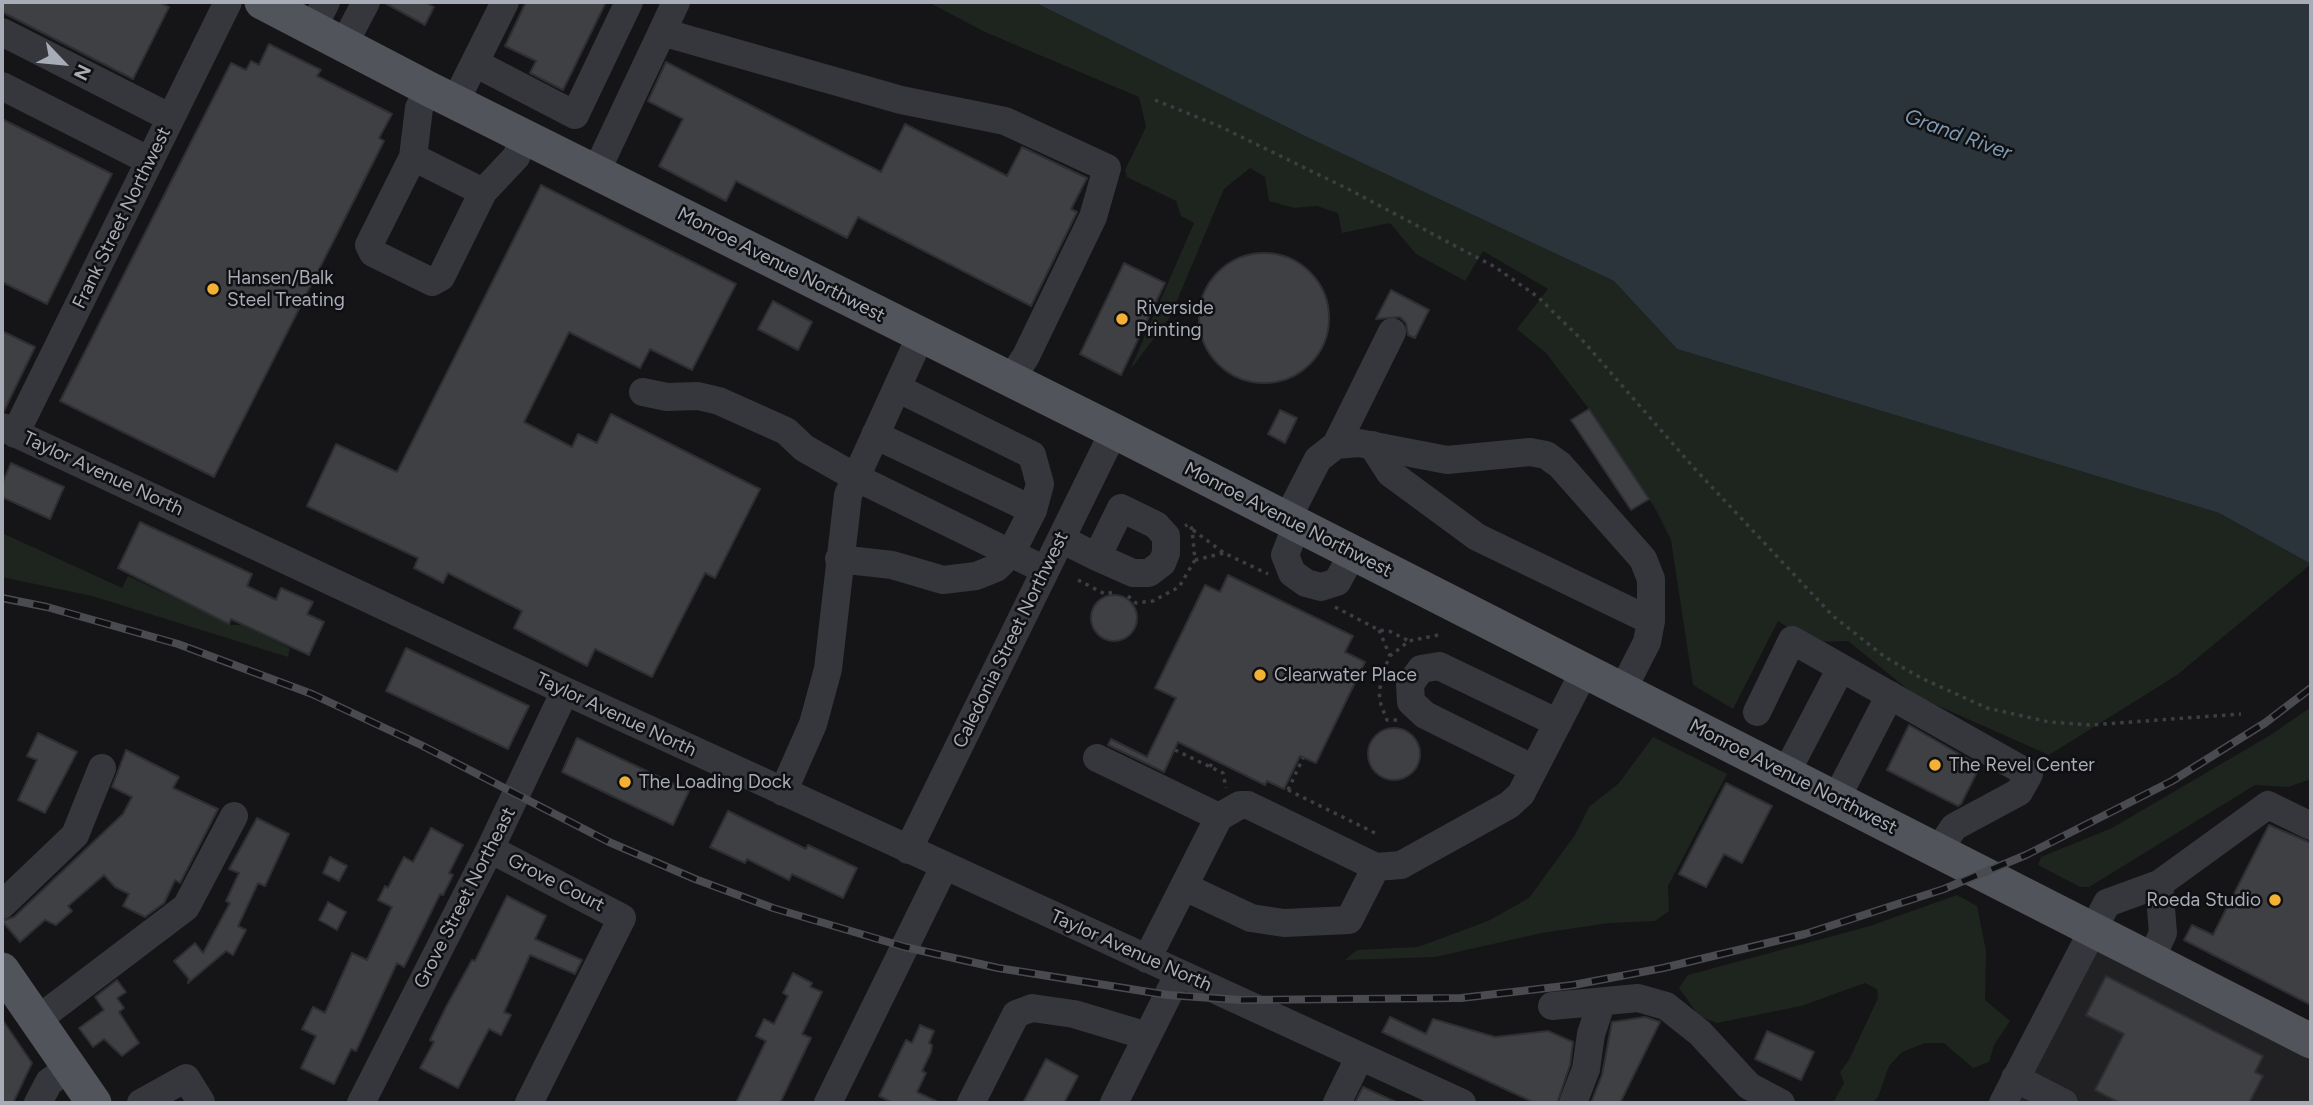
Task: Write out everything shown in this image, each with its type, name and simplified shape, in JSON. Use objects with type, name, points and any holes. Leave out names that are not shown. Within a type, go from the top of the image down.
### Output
[{"type":"main road","name":"Monroe Avenue Northwest","points":[[262,2],[319,15],[344,44],[442,95],[1114,431],[2310,1039]]},
{"type":"main road","points":[[2,970],[94,1103]]},
{"type":"street","name":"Frank Street Northwest","points":[[8,430],[150,161],[228,2]]},
{"type":"street","points":[[344,44],[366,2]]},
{"type":"street","points":[[505,2],[475,63],[442,95],[419,108],[413,157],[369,245],[373,253],[432,282],[441,277],[483,191],[516,157],[526,137]]},
{"type":"street","points":[[475,63],[575,115],[629,2]]},
{"type":"street","points":[[596,172],[676,2]]},
{"type":"street","points":[[2,32],[171,118]]},
{"type":"street","points":[[662,32],[901,100],[1005,121],[1107,168],[1093,217],[1026,356],[1011,379]]},
{"type":"street","points":[[2,86],[150,161]]},
{"type":"street","points":[[413,157],[483,191]]},
{"type":"street","points":[[1353,553],[1337,582],[1321,587],[1306,583],[1292,573],[1287,564],[1292,521],[1318,459],[1336,444],[1392,332]]},
{"type":"street","points":[[783,792],[821,698],[828,669],[845,504],[921,335]]},
{"type":"street","points":[[839,559],[892,565],[943,580],[962,580],[996,568],[1011,553],[1033,510],[1040,484],[1032,455],[897,388]]},
{"type":"street","points":[[643,392],[667,397],[698,396],[719,401],[786,431],[804,448],[855,477],[1045,570]]},
{"type":"street","name":"Taylor Avenue North","points":[[8,430],[944,867],[1462,1103]]},
{"type":"street","name":"Caledonia Street Northwest","points":[[908,850],[1114,431]]},
{"type":"street","points":[[875,435],[1033,510]]},
{"type":"street","points":[[1336,444],[1372,445],[1447,460],[1530,452],[1546,455],[1560,464],[1643,559],[1651,579],[1651,621],[1647,642],[1623,690]]},
{"type":"street","points":[[1372,445],[1390,473],[1477,537],[1651,621]]},
{"type":"street","points":[[1061,539],[1097,557]]},
{"type":"street","points":[[1757,712],[1792,640],[2029,774],[2019,792],[1954,827],[1938,851]]},
{"type":"street","points":[[1534,769],[1425,715],[1412,702],[1410,684],[1421,669],[1438,666],[1558,723]]},
{"type":"street","points":[[1786,773],[1841,668]]},
{"type":"street","points":[[1097,758],[1223,806],[1248,805],[1376,867],[1401,865],[1462,828],[1509,805],[1521,794],[1585,670]]},
{"type":"street","name":"Grove Street Northeast","points":[[361,1103],[565,691]]},
{"type":"street","points":[[1836,799],[1890,695]]},
{"type":"street","points":[[2,905],[75,835],[102,768]]},
{"type":"street","points":[[2003,1103],[2107,904],[2159,884],[2268,804],[2311,826]]},
{"type":"street","points":[[1147,959],[1223,806]]},
{"type":"street","points":[[37,1020],[186,907],[234,816]]},
{"type":"street","name":"Grove Court","points":[[489,849],[622,918],[528,1103]]},
{"type":"street","points":[[828,1103],[944,867]]},
{"type":"street","points":[[1185,887],[1251,918],[1284,923],[1349,920],[1376,867]]},
{"type":"street","points":[[2151,959],[2163,933],[2159,884]]},
{"type":"street","points":[[1114,1103],[1179,973]]},
{"type":"street","points":[[1552,1006],[1601,1004],[1638,998],[1666,1006],[1700,1033],[1749,1086],[1781,1103]]},
{"type":"street","points":[[1573,1103],[1586,1069],[1591,1034],[1601,1004]]},
{"type":"street","points":[[971,1103],[1016,1014],[1032,1008],[1074,1014],[1147,1036]]},
{"type":"street","points":[[1336,1103],[1360,1056]]},
{"type":"street","points":[[38,1103],[49,1082],[69,1067]]},
{"type":"street","points":[[141,1103],[187,1077],[201,1102]]},
{"type":"street","points":[[2015,1078],[2064,1103]]},
{"type":"path","points":[[1156,100],[1219,126],[1349,189],[1495,267],[1538,297],[1584,342],[1694,468],[1833,616],[1885,657],[1921,678],[1987,708],[2049,722],[2090,726],[2241,714]]},
{"type":"path","points":[[1192,529],[1224,553],[1267,574],[1277,573]]},
{"type":"path","points":[[1195,560],[1224,553]]},
{"type":"path","points":[[1329,597],[1334,606],[1379,630],[1389,631],[1409,641]]},
{"type":"path","points":[[1379,630],[1390,656]]},
{"type":"path","points":[[1175,750],[1223,773]]},
{"type":"path","points":[[1275,818],[1303,758]]},
{"type":"path","points":[[1210,767],[1213,759]]},
{"type":"path","points":[[1223,806],[1223,773],[1227,766]]},
{"type":"path","points":[[1288,790],[1379,835]]},
{"type":"shaded area","points":[[928,2],[1034,2],[1309,138],[1614,281],[1677,349],[2219,513],[2311,564],[2177,675],[2049,755],[1916,696],[1848,641],[1810,642],[1778,621],[1733,709],[1693,685],[1671,540],[1656,510],[1589,409],[1546,353],[1517,329],[1548,289],[1483,251],[1465,281],[1416,254],[1390,223],[1342,233],[1338,213],[1317,206],[1294,208],[1269,201],[1265,177],[1250,168],[1224,189],[1170,317],[1130,370],[1194,223],[1181,216],[1176,201],[1127,177],[1125,170],[1146,127],[1139,97],[985,32]]},
{"type":"shaded area","points":[[2,533],[122,588],[128,576],[231,625],[242,625],[290,648],[288,657],[92,596],[2,577]]},
{"type":"shaded area","points":[[2311,707],[2311,779],[2288,787],[2255,785],[2089,887],[2080,887],[2038,865],[2041,857],[2112,828],[2269,736]]},
{"type":"shaded area","points":[[1653,737],[1727,774],[1668,886],[1669,911],[1655,921],[1609,923],[1542,933],[1435,957],[1345,960],[1357,950],[1418,947],[1488,921],[1529,898],[1575,835],[1589,807],[1619,783]]},
{"type":"shaded area","points":[[1957,895],[1977,906],[1986,951],[1985,1000],[2010,1021],[1994,1045],[1989,1062],[1973,1068],[1944,1043],[1925,1043],[1902,1052],[1889,1066],[1878,1097],[1872,1103],[1833,1103],[1844,1083],[1840,1072],[1849,1060],[1878,998],[1877,989],[1865,983],[1801,1006],[1717,1023],[1699,1016],[1679,988],[1688,975],[1870,926]]},
{"type":"shaded area","points":[[2097,946],[2311,1057],[2311,1103],[2017,1103]]},
{"type":"water","name":"Grand River","points":[[1034,2],[2311,2],[2311,564],[2219,513],[1677,349],[1614,281],[1309,138]]},
{"type":"building","points":[[2,2],[159,2],[169,7],[133,79],[2,12]]},
{"type":"building","points":[[383,2],[425,2],[434,7],[425,25]]},
{"type":"building","points":[[526,2],[606,2],[563,90],[530,73],[536,61],[505,46]]},
{"type":"building","name":"Hansen/Balk Steel Treating","points":[[269,44],[321,70],[317,76],[392,114],[379,138],[384,141],[214,477],[60,401],[231,63],[246,70],[251,61],[259,65]]},
{"type":"building","points":[[666,62],[881,172],[905,124],[1007,176],[1022,147],[1087,178],[1071,209],[1077,212],[1031,306],[858,217],[847,238],[736,181],[726,201],[659,166],[683,119],[648,101]]},
{"type":"building","points":[[2,119],[112,174],[47,304],[2,282]]},
{"type":"building","points":[[541,185],[736,284],[692,370],[650,349],[640,368],[569,332],[524,422],[572,447],[578,434],[597,443],[611,414],[760,489],[715,578],[705,573],[652,677],[595,649],[587,666],[514,628],[522,611],[448,573],[443,583],[414,568],[418,558],[307,506],[336,444],[397,472]]},
{"type":"building","points":[[1264,253],[1289,258],[1310,272],[1324,293],[1329,318],[1324,343],[1310,364],[1289,378],[1264,383],[1239,378],[1218,364],[1204,343],[1199,318],[1204,293],[1218,272],[1239,258]]},
{"type":"building","name":"Riverside Printing","points":[[1124,263],[1165,283],[1121,375],[1080,354]]},
{"type":"building","points":[[1391,290],[1429,310],[1415,338],[1408,335],[1406,323],[1400,317],[1376,319]]},
{"type":"building","points":[[773,301],[812,322],[798,350],[758,329]]},
{"type":"building","points":[[2,331],[35,347],[4,411],[2,411]]},
{"type":"building","points":[[1589,409],[1649,499],[1631,510],[1571,420]]},
{"type":"building","points":[[1280,410],[1297,418],[1285,443],[1268,434]]},
{"type":"building","points":[[11,463],[64,487],[50,519],[2,497],[2,484]]},
{"type":"building","points":[[140,522],[252,574],[247,586],[276,600],[281,588],[313,602],[307,614],[324,622],[309,655],[231,619],[229,624],[118,568]]},
{"type":"building","name":"Clearwater Place","points":[[1228,575],[1353,636],[1345,652],[1365,662],[1316,763],[1300,756],[1284,789],[1267,781],[1265,785],[1178,742],[1164,772],[1108,745],[1111,739],[1147,757],[1176,698],[1155,688],[1205,585],[1220,592]]},
{"type":"building","points":[[1114,595],[1130,602],[1137,618],[1130,634],[1114,641],[1098,634],[1091,618],[1098,602]]},
{"type":"building","points":[[406,648],[529,706],[508,749],[386,691]]},
{"type":"building","name":"The Revel Center","points":[[1909,725],[1980,766],[1958,806],[1887,770]]},
{"type":"building","points":[[1394,728],[1404,730],[1412,736],[1418,744],[1418,764],[1412,772],[1404,778],[1394,780],[1384,778],[1376,772],[1370,764],[1368,754],[1370,744],[1376,736],[1384,730]]},
{"type":"building","points":[[38,733],[77,752],[45,813],[18,800],[37,760],[27,756]]},
{"type":"building","name":"The Loading Dock","points":[[577,738],[689,791],[673,825],[562,772]]},
{"type":"building","points":[[126,750],[179,777],[173,788],[218,809],[180,883],[175,880],[164,903],[145,917],[123,906],[129,894],[115,887],[104,875],[68,906],[72,911],[56,925],[45,920],[20,942],[2,921],[14,917],[123,814],[132,797],[112,787]]},
{"type":"building","points":[[1726,783],[1772,806],[1742,863],[1724,854],[1706,887],[1679,874]]},
{"type":"building","points":[[728,811],[806,849],[808,845],[857,868],[843,898],[792,874],[789,880],[747,859],[745,863],[710,847]]},
{"type":"building","points":[[257,818],[289,834],[265,886],[258,883],[238,926],[246,930],[233,955],[226,951],[188,983],[189,979],[174,961],[195,943],[203,953],[230,903],[226,901],[239,873],[229,869]]},
{"type":"building","points":[[2269,825],[2311,843],[2311,1005],[2184,940],[2192,925],[2213,935]]},
{"type":"building","points":[[431,828],[463,845],[449,873],[453,875],[443,895],[440,894],[404,967],[397,963],[356,1051],[351,1049],[334,1084],[301,1068],[316,1036],[302,1029],[313,1007],[325,1013],[352,953],[367,960],[392,907],[378,900],[385,886],[388,888],[404,857],[413,862]]},
{"type":"building","points":[[330,857],[347,866],[339,881],[323,873]]},
{"type":"building","points":[[507,896],[546,916],[535,939],[582,960],[575,974],[530,955],[504,1012],[511,1015],[501,1035],[489,1029],[458,1088],[420,1068],[434,1042],[430,1040],[446,1007],[472,960],[475,961]]},
{"type":"building","points":[[328,902],[346,912],[337,930],[319,920]]},
{"type":"building","points":[[793,973],[812,983],[810,987],[822,992],[802,1034],[811,1038],[780,1103],[736,1103],[766,1041],[756,1036],[764,1019],[774,1024],[788,996],[783,993]]},
{"type":"building","points":[[2106,976],[2263,1056],[2255,1072],[2263,1076],[2249,1103],[2120,1103],[2095,1090],[2124,1034],[2086,1015]]},
{"type":"building","points":[[117,980],[126,992],[117,998],[124,1008],[119,1012],[139,1043],[122,1056],[104,1039],[93,1047],[79,1028],[104,1010],[95,997]]},
{"type":"building","points":[[1390,1017],[1426,1034],[1433,1019],[1495,1037],[1548,1031],[1573,1042],[1570,1065],[1557,1103],[1535,1103],[1382,1032]]},
{"type":"building","points":[[1645,1017],[1660,1022],[1620,1103],[1591,1103],[1602,1075],[1612,1022]]},
{"type":"building","points":[[2,1019],[32,1063],[13,1103],[2,1103]]},
{"type":"building","points":[[920,1025],[934,1031],[929,1043],[932,1045],[931,1052],[922,1071],[926,1073],[917,1092],[940,1103],[893,1103],[879,1096],[906,1040],[912,1043]]},
{"type":"building","points":[[1767,1031],[1814,1052],[1801,1080],[1755,1059]]},
{"type":"building","points":[[1046,1059],[1078,1076],[1064,1103],[1023,1103]]},
{"type":"building","points":[[1363,1087],[1398,1103],[1355,1103]]},
{"type":"railway","points":[[2,598],[47,607],[178,644],[312,694],[421,745],[609,842],[695,879],[773,908],[905,947],[998,968],[1168,995],[1241,1000],[1461,998],[1573,985],[1663,968],[1805,934],[1944,889],[2026,855],[2172,781],[2265,723],[2311,688]]},
{"type":"place","name":"Hansen/Balk Steel Treating","points":[[213,289]]},
{"type":"place","name":"Riverside Printing","points":[[1122,319]]},
{"type":"place","name":"Clearwater Place","points":[[1260,675]]},
{"type":"place","name":"The Revel Center","points":[[1935,765]]},
{"type":"place","name":"The Loading Dock","points":[[625,782]]},
{"type":"place","name":"Roeda Studio","points":[[2275,900]]}]
